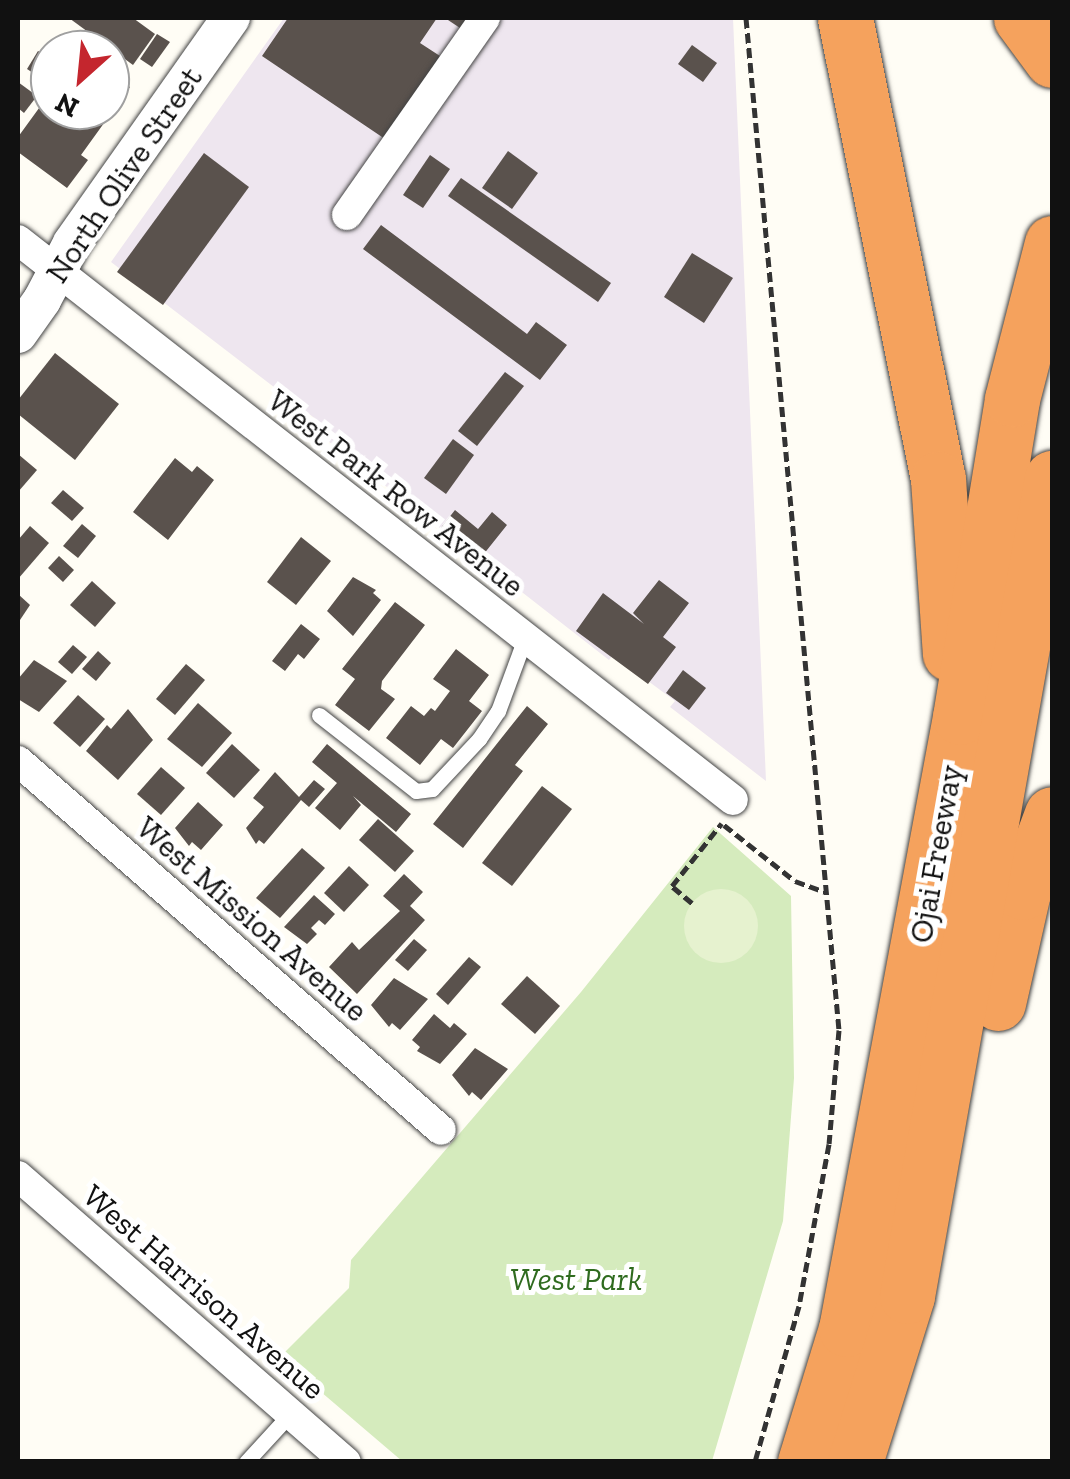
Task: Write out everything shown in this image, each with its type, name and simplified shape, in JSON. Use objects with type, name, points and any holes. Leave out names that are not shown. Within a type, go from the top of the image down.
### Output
[{"type":"highway","points":[[845,18],[938,478],[944,623],[960,717]]},
{"type":"highway","points":[[1021,18],[1052,60]]},
{"type":"highway","name":"Ojai Freeway","points":[[805,1462],[846,1328],[960,717],[1012,399],[1052,243]]},
{"type":"highway","name":"Ojai Freeway","points":[[854,1462],[907,1296],[1052,478]]},
{"type":"highway","points":[[907,1296],[956,1190],[1023,892],[1052,814]]},
{"type":"street","name":"North Olive Street","points":[[18,334],[56,270],[231,18]]},
{"type":"street","points":[[347,215],[485,18]]},
{"type":"street","name":"West Park Row Avenue","points":[[18,240],[525,638],[727,812]]},
{"type":"street","name":"West Mission Avenue","points":[[18,761],[441,1130]]},
{"type":"street","name":"West Harrison Avenue","points":[[18,1176],[290,1414],[332,1457]]},
{"type":"lane","points":[[319,715],[416,791],[432,788],[498,711],[525,638]]},
{"type":"lane","points":[[246,1462],[290,1414]]},
{"type":"path","points":[[746,18],[838,1030],[829,1144],[799,1306],[754,1462]]},
{"type":"path","points":[[692,903],[672,886],[727,812],[796,881],[825,892]]},
{"type":"shaded area","points":[[284,18],[733,18],[766,781],[670,707],[675,701],[613,655],[609,660],[328,441],[334,433],[111,262]]},
{"type":"green space","name":"West Park","points":[[713,827],[791,896],[794,1078],[783,1221],[712,1461],[402,1461],[280,1357],[349,1288],[351,1260],[581,992]]},
{"type":"green space","points":[[721,889],[747,900],[758,926],[747,952],[721,963],[695,952],[684,926],[695,900]]},
{"type":"building","points":[[69,18],[133,18],[155,34],[133,65],[130,30],[85,30]]},
{"type":"building","points":[[288,18],[437,18],[420,43],[440,56],[385,139],[262,56]]},
{"type":"building","points":[[445,18],[467,18],[460,28]]},
{"type":"building","points":[[157,34],[170,42],[152,67],[140,59]]},
{"type":"building","points":[[692,45],[717,63],[703,82],[678,64]]},
{"type":"building","points":[[18,82],[30,91],[30,105],[24,113],[18,108]]},
{"type":"building","points":[[30,120],[30,130],[99,130],[81,155],[88,160],[67,188],[18,152],[18,137]]},
{"type":"building","points":[[508,151],[538,173],[512,209],[482,188]]},
{"type":"building","points":[[204,153],[249,187],[163,305],[117,272]]},
{"type":"building","points":[[430,155],[450,169],[423,208],[403,195]]},
{"type":"building","points":[[461,178],[611,283],[598,302],[448,196]]},
{"type":"building","points":[[381,225],[527,334],[536,322],[567,345],[540,380],[363,249]]},
{"type":"building","points":[[692,253],[733,278],[704,323],[664,297]]},
{"type":"building","points":[[55,353],[119,404],[75,460],[18,414],[18,400]]},
{"type":"building","points":[[505,372],[524,386],[477,446],[458,431]]},
{"type":"building","points":[[453,439],[474,455],[446,494],[424,478]]},
{"type":"building","points":[[18,454],[37,470],[18,492]]},
{"type":"building","points":[[175,458],[192,472],[197,466],[214,480],[168,540],[133,512]]},
{"type":"building","points":[[63,490],[84,508],[72,521],[51,503]]},
{"type":"building","points":[[455,510],[478,529],[492,512],[507,525],[479,560],[440,529]]},
{"type":"building","points":[[82,524],[96,536],[78,558],[63,546]]},
{"type":"building","points":[[30,526],[49,543],[18,579],[18,540]]},
{"type":"building","points":[[301,537],[331,561],[296,605],[267,582]]},
{"type":"building","points":[[59,556],[74,570],[63,582],[48,568]]},
{"type":"building","points":[[353,577],[376,590],[373,593],[381,600],[353,636],[327,611]]},
{"type":"building","points":[[659,580],[689,603],[663,637],[676,647],[648,684],[576,631],[603,593],[644,624],[633,613]]},
{"type":"building","points":[[92,581],[116,603],[95,627],[70,605]]},
{"type":"building","points":[[18,594],[30,605],[18,623]]},
{"type":"building","points":[[395,602],[425,625],[382,681],[381,689],[395,699],[369,731],[335,705],[355,679],[342,669]]},
{"type":"building","points":[[301,624],[320,639],[304,659],[298,654],[285,671],[272,661]]},
{"type":"building","points":[[73,645],[87,657],[72,674],[58,662]]},
{"type":"building","points":[[456,649],[489,675],[469,701],[482,711],[453,748],[441,739],[420,765],[386,738],[411,706],[424,716],[431,708],[435,711],[450,691],[433,679]]},
{"type":"building","points":[[98,651],[111,663],[96,681],[82,669]]},
{"type":"building","points":[[34,660],[67,681],[39,712],[18,699],[18,679]]},
{"type":"building","points":[[186,664],[205,680],[175,715],[156,699]]},
{"type":"building","points":[[683,670],[706,688],[689,710],[666,693]]},
{"type":"building","points":[[78,695],[105,719],[80,747],[53,723]]},
{"type":"building","points":[[198,703],[232,733],[202,767],[167,739]]},
{"type":"building","points":[[527,706],[548,724],[515,765],[523,771],[463,848],[433,824]]},
{"type":"building","points":[[128,709],[153,740],[118,780],[86,751],[107,725],[111,729]]},
{"type":"building","points":[[232,744],[260,770],[234,798],[206,773]]},
{"type":"building","points":[[327,744],[411,814],[396,832],[353,796],[361,805],[340,830],[315,808],[337,783],[312,762]]},
{"type":"building","points":[[161,767],[185,788],[161,815],[137,794]]},
{"type":"building","points":[[275,772],[299,797],[314,780],[325,789],[309,807],[301,800],[264,844],[259,840],[256,844],[246,828],[264,807],[253,798]]},
{"type":"building","points":[[542,786],[572,809],[512,886],[482,863]]},
{"type":"building","points":[[198,802],[223,825],[201,850],[192,842],[189,846],[175,828]]},
{"type":"building","points":[[378,819],[414,851],[395,872],[359,840]]},
{"type":"building","points":[[302,848],[325,868],[280,918],[256,898]]},
{"type":"building","points":[[349,866],[369,885],[344,912],[324,893]]},
{"type":"building","points":[[404,874],[423,892],[410,906],[425,920],[357,994],[329,967],[352,942],[359,950],[400,911],[383,896]]},
{"type":"building","points":[[314,895],[335,914],[325,925],[319,920],[311,928],[317,934],[307,944],[284,927]]},
{"type":"building","points":[[414,939],[427,950],[408,971],[395,960]]},
{"type":"building","points":[[469,957],[481,967],[448,1005],[436,994]]},
{"type":"building","points":[[527,976],[560,1006],[535,1034],[501,1004]]},
{"type":"building","points":[[394,978],[428,999],[400,1030],[392,1023],[389,1027],[371,1005]]},
{"type":"building","points":[[434,1014],[450,1028],[454,1023],[467,1034],[440,1064],[417,1051],[420,1047],[412,1040]]},
{"type":"building","points":[[475,1048],[508,1069],[481,1100],[472,1092],[469,1096],[452,1075]]}]
